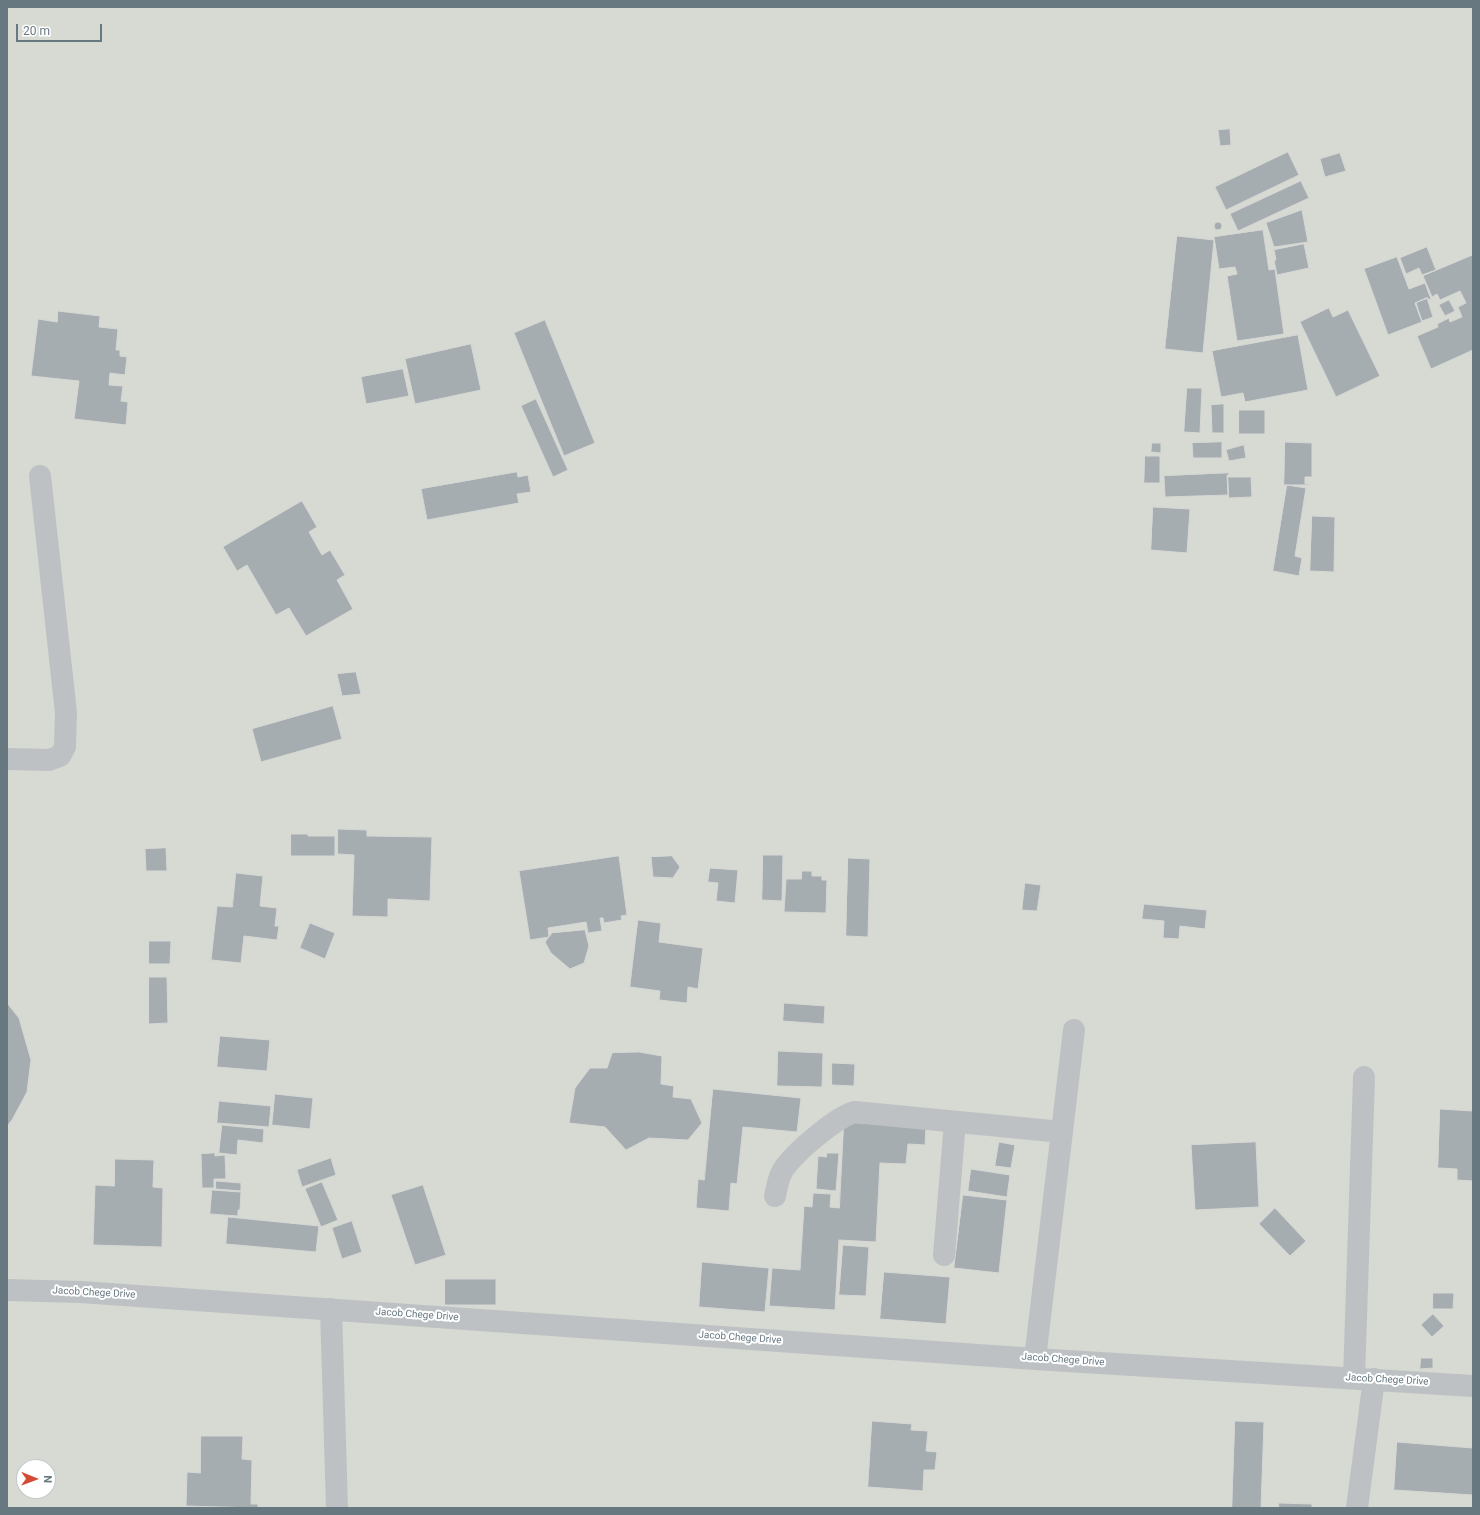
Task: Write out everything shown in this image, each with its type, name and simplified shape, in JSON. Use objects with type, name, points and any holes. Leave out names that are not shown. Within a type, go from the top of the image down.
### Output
[{"type":"street","points":[[7,759],[49,760],[60,756],[65,747],[66,714],[40,476]]},
{"type":"street","points":[[1035,1359],[1074,1030]]},
{"type":"street","points":[[1360,1508],[1364,1378],[1364,1077]]},
{"type":"street","points":[[775,1196],[778,1180],[784,1169],[822,1132],[848,1114],[855,1112],[1062,1132]]},
{"type":"street","points":[[944,1255],[955,1122]]},
{"type":"street","name":"Jacob Chege Drive","points":[[7,1290],[81,1292],[1035,1359],[1364,1378],[1473,1386]]},
{"type":"street","points":[[331,1309],[337,1508]]},
{"type":"shaded area","points":[[7,7],[1473,7],[1473,1508],[7,1508]]},
{"type":"building","points":[[1230,129],[1231,145],[1220,146],[1218,130]]},
{"type":"building","points":[[1288,152],[1299,175],[1226,210],[1215,187]]},
{"type":"building","points":[[1340,153],[1346,171],[1325,177],[1320,159]]},
{"type":"building","points":[[1301,181],[1309,198],[1238,231],[1230,214]]},
{"type":"building","points":[[1302,210],[1308,242],[1274,247],[1266,223]]},
{"type":"building","points":[[1216,222],[1220,222],[1222,226],[1220,230],[1216,230],[1214,228],[1214,224]]},
{"type":"building","points":[[1263,230],[1269,270],[1275,269],[1284,334],[1237,341],[1227,276],[1237,274],[1235,267],[1219,269],[1214,237]]},
{"type":"building","points":[[1177,236],[1214,240],[1203,353],[1165,349]]},
{"type":"building","points":[[1304,244],[1309,268],[1277,275],[1274,250]]},
{"type":"building","points":[[1427,247],[1436,270],[1422,275],[1419,268],[1406,274],[1400,258]]},
{"type":"building","points":[[1473,255],[1473,350],[1431,369],[1417,336],[1438,327],[1437,324],[1449,318],[1450,322],[1462,317],[1458,307],[1466,303],[1460,291],[1440,300],[1437,294],[1432,297],[1423,276]]},
{"type":"building","points":[[1397,257],[1409,289],[1425,283],[1431,299],[1429,300],[1428,298],[1415,303],[1422,322],[1388,335],[1364,269]]},
{"type":"building","points":[[1427,298],[1433,317],[1422,321],[1416,303]]},
{"type":"building","points":[[1449,300],[1455,311],[1445,316],[1439,305]]},
{"type":"building","points":[[1329,308],[1333,317],[1348,310],[1380,376],[1336,397],[1300,322]]},
{"type":"building","points":[[58,311],[100,316],[99,327],[118,329],[116,350],[120,350],[120,356],[127,357],[125,375],[110,373],[109,385],[123,386],[121,401],[128,402],[126,425],[74,419],[79,381],[31,376],[38,319],[57,322]]},
{"type":"building","points":[[545,320],[595,443],[564,456],[514,333]]},
{"type":"building","points":[[1298,335],[1308,390],[1245,402],[1243,393],[1221,397],[1212,351]]},
{"type":"building","points":[[471,344],[481,390],[415,404],[405,359]]},
{"type":"building","points":[[403,369],[409,396],[366,404],[361,377]]},
{"type":"building","points":[[1187,388],[1202,388],[1200,433],[1184,432]]},
{"type":"building","points":[[536,399],[568,470],[553,477],[521,406]]},
{"type":"building","points":[[1224,404],[1224,433],[1212,433],[1211,405]]},
{"type":"building","points":[[1239,410],[1265,410],[1265,434],[1239,434]]},
{"type":"building","points":[[1222,442],[1222,458],[1193,458],[1192,443]]},
{"type":"building","points":[[1285,442],[1312,443],[1312,477],[1305,477],[1305,484],[1309,485],[1284,485]]},
{"type":"building","points":[[1152,443],[1161,443],[1161,453],[1151,452]]},
{"type":"building","points":[[1244,445],[1246,458],[1229,461],[1226,450]]},
{"type":"building","points":[[1145,456],[1160,456],[1160,483],[1144,483]]},
{"type":"building","points":[[517,472],[518,477],[528,475],[531,492],[517,494],[519,503],[427,520],[421,489]]},
{"type":"building","points":[[1229,473],[1229,475],[1227,475],[1228,495],[1165,497],[1164,476]]},
{"type":"building","points":[[1228,477],[1251,477],[1252,497],[1229,498]]},
{"type":"building","points":[[1287,485],[1306,488],[1295,556],[1302,558],[1299,576],[1273,571]]},
{"type":"building","points":[[302,501],[317,527],[309,532],[322,555],[330,550],[345,575],[337,580],[353,609],[306,636],[289,608],[276,615],[247,565],[237,571],[223,547]]},
{"type":"building","points":[[1153,507],[1190,509],[1187,553],[1151,550]]},
{"type":"building","points":[[1312,516],[1335,517],[1334,572],[1310,571]]},
{"type":"building","points":[[356,672],[361,694],[342,696],[337,674]]},
{"type":"building","points":[[333,706],[342,739],[261,762],[252,729]]},
{"type":"building","points":[[338,829],[367,830],[367,836],[432,837],[430,901],[388,899],[388,917],[352,916],[354,855],[338,854]]},
{"type":"building","points":[[291,834],[308,834],[308,836],[335,836],[335,856],[291,856]]},
{"type":"building","points":[[166,848],[167,871],[146,871],[145,849]]},
{"type":"building","points":[[763,855],[783,855],[782,901],[762,900]]},
{"type":"building","points":[[619,856],[627,915],[621,916],[622,920],[604,923],[603,918],[600,918],[602,931],[588,933],[586,922],[548,928],[549,937],[530,940],[519,871]]},
{"type":"building","points":[[672,856],[680,867],[673,878],[653,877],[651,857]]},
{"type":"building","points":[[848,858],[870,859],[868,937],[846,936]]},
{"type":"building","points":[[710,868],[738,870],[735,903],[716,901],[718,883],[708,882]]},
{"type":"building","points":[[802,871],[812,871],[812,876],[822,876],[822,880],[827,880],[826,913],[784,912],[786,879],[801,879]]},
{"type":"building","points":[[236,873],[263,876],[260,906],[277,908],[275,926],[279,926],[277,940],[244,936],[241,963],[211,960],[217,906],[232,907]]},
{"type":"building","points":[[1025,883],[1041,885],[1037,911],[1022,910]]},
{"type":"building","points":[[1144,904],[1207,910],[1205,929],[1180,926],[1179,939],[1163,938],[1164,921],[1142,919]]},
{"type":"building","points":[[638,920],[661,923],[659,942],[703,948],[698,989],[688,987],[687,1003],[659,1000],[660,991],[630,987]]},
{"type":"building","points":[[310,923],[335,933],[325,959],[300,948]]},
{"type":"building","points":[[585,930],[589,946],[584,963],[570,969],[551,953],[545,942],[552,933]]},
{"type":"building","points":[[149,941],[171,941],[170,964],[149,964]]},
{"type":"building","points":[[149,977],[167,977],[168,1023],[149,1024]]},
{"type":"building","points":[[7,1003],[19,1018],[31,1060],[27,1092],[12,1120],[7,1126]]},
{"type":"building","points":[[784,1003],[825,1006],[824,1024],[783,1021]]},
{"type":"building","points":[[220,1036],[270,1040],[267,1071],[217,1067]]},
{"type":"building","points":[[778,1051],[823,1053],[822,1087],[777,1086]]},
{"type":"building","points":[[639,1052],[662,1056],[661,1084],[674,1086],[673,1097],[691,1099],[702,1123],[688,1140],[649,1138],[626,1150],[605,1127],[569,1123],[575,1088],[590,1068],[607,1068],[612,1053]]},
{"type":"building","points":[[832,1063],[855,1064],[854,1086],[832,1085]]},
{"type":"building","points":[[713,1089],[801,1098],[797,1132],[743,1127],[737,1184],[731,1183],[729,1211],[696,1208],[698,1179],[704,1180]]},
{"type":"building","points":[[275,1094],[313,1098],[310,1129],[272,1125]]},
{"type":"building","points":[[219,1101],[271,1106],[269,1127],[217,1123]]},
{"type":"building","points":[[1440,1109],[1473,1111],[1473,1181],[1457,1180],[1457,1169],[1438,1168]]},
{"type":"building","points":[[844,1122],[926,1127],[925,1145],[908,1144],[906,1164],[880,1163],[876,1242],[839,1240],[835,1310],[769,1306],[772,1268],[800,1270],[804,1206],[812,1207],[813,1193],[831,1194],[830,1207],[839,1208]]},
{"type":"building","points":[[222,1125],[264,1129],[263,1143],[238,1140],[237,1155],[219,1153]]},
{"type":"building","points":[[999,1142],[1015,1145],[1011,1168],[995,1166]]},
{"type":"building","points":[[1256,1142],[1259,1207],[1195,1210],[1191,1145]]},
{"type":"building","points":[[215,1153],[215,1156],[225,1155],[226,1179],[214,1179],[214,1188],[202,1188],[201,1154]]},
{"type":"building","points":[[827,1153],[839,1153],[836,1191],[816,1189],[818,1156],[826,1157]]},
{"type":"building","points":[[331,1158],[336,1175],[302,1187],[297,1170]]},
{"type":"building","points":[[115,1159],[154,1160],[153,1187],[163,1188],[162,1247],[93,1245],[95,1185],[114,1186]]},
{"type":"building","points":[[971,1169],[1010,1175],[1007,1197],[968,1191]]},
{"type":"building","points":[[216,1181],[241,1183],[241,1191],[216,1189]]},
{"type":"building","points":[[322,1182],[338,1220],[321,1227],[305,1189]]},
{"type":"building","points":[[423,1185],[446,1255],[415,1265],[391,1195]]},
{"type":"building","points":[[212,1190],[241,1192],[240,1210],[238,1210],[238,1216],[210,1214]]},
{"type":"building","points":[[963,1195],[1007,1200],[999,1273],[954,1268]]},
{"type":"building","points":[[1275,1208],[1306,1241],[1290,1256],[1259,1224]]},
{"type":"building","points":[[228,1217],[319,1226],[316,1252],[226,1244]]},
{"type":"building","points":[[352,1221],[362,1252],[342,1259],[332,1228]]},
{"type":"building","points":[[843,1245],[869,1247],[866,1296],[839,1295]]},
{"type":"building","points":[[702,1262],[769,1268],[765,1312],[699,1307]]},
{"type":"building","points":[[884,1272],[950,1277],[946,1324],[880,1319]]},
{"type":"building","points":[[445,1279],[496,1279],[496,1305],[445,1305]]},
{"type":"building","points":[[1433,1293],[1454,1293],[1453,1309],[1433,1309]]},
{"type":"building","points":[[1433,1314],[1444,1326],[1432,1337],[1421,1325]]},
{"type":"building","points":[[1421,1358],[1433,1358],[1433,1368],[1420,1369]]},
{"type":"building","points":[[872,1421],[912,1424],[911,1430],[928,1431],[926,1451],[937,1452],[935,1470],[924,1470],[923,1491],[868,1487]]},
{"type":"building","points":[[1235,1421],[1264,1422],[1261,1508],[1232,1508]]},
{"type":"building","points":[[201,1436],[243,1436],[242,1459],[252,1460],[251,1504],[258,1504],[258,1508],[186,1506],[187,1472],[200,1473]]},
{"type":"building","points":[[1397,1442],[1473,1448],[1473,1495],[1394,1490]]},
{"type":"building","points":[[1279,1503],[1312,1504],[1312,1508],[1279,1508]]}]
